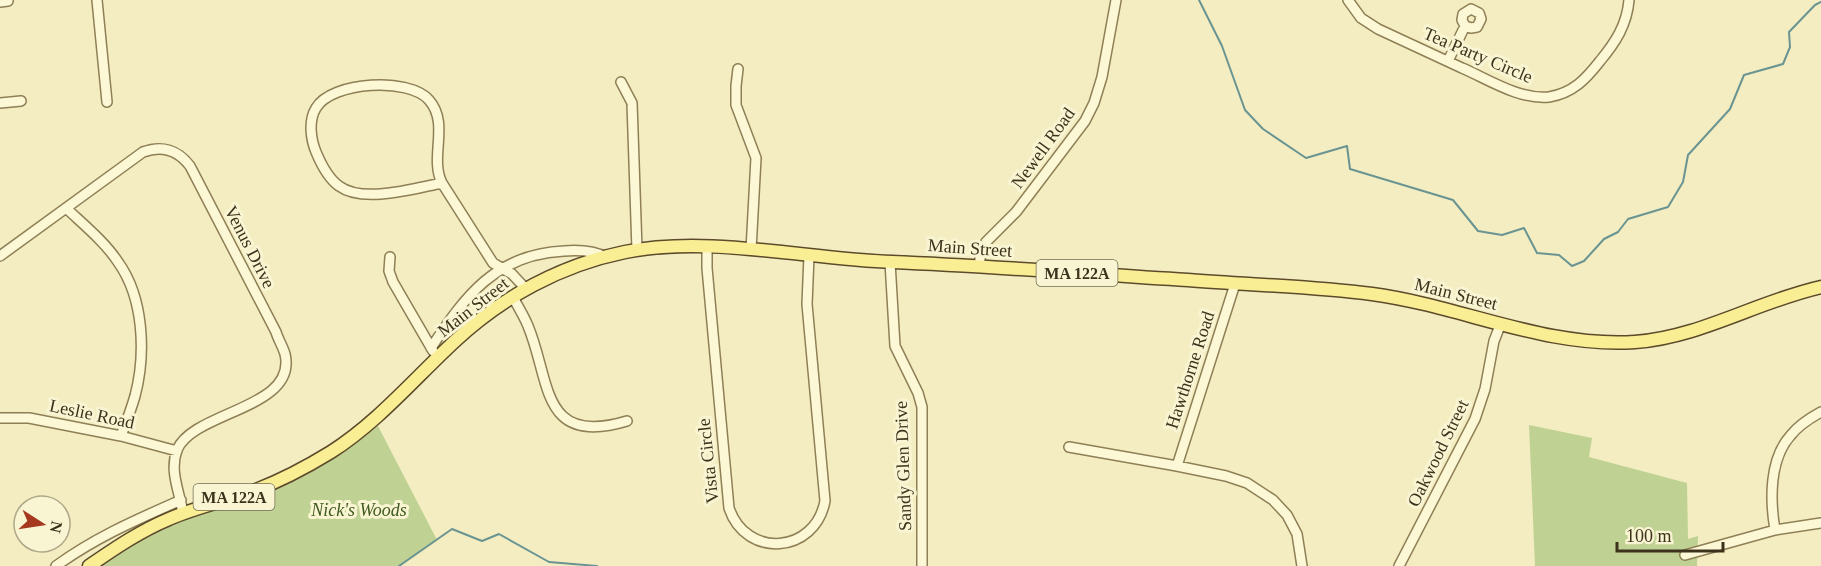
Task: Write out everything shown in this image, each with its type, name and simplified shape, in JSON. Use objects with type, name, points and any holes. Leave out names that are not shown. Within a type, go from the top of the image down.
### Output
[{"type":"main road","name":"Main Street","points":[[183,514],[253,491],[331,452],[374,419],[434,353],[526,289],[575,267],[605,257],[638,250],[707,248],[751,250],[890,262],[979,266],[1372,294],[1436,306],[1545,335],[1574,340],[1642,342],[1687,333],[1821,287]]},
{"type":"main road","name":"MA 122A","points":[[89,566],[155,526],[183,514]]},
{"type":"street","points":[[97,0],[107,102]]},
{"type":"street","name":"Newell Road","points":[[979,266],[981,252],[986,242],[1016,212],[1085,121],[1094,103],[1102,76],[1116,0]]},
{"type":"street","name":"Tea Party Circle","points":[[1348,0],[1361,18],[1369,24],[1529,96],[1547,97],[1577,87],[1587,78],[1614,44],[1625,21],[1629,0]]},
{"type":"street","points":[[0,2],[8,1]]},
{"type":"street","points":[[1448,61],[1465,26]]},
{"type":"street","points":[[738,69],[736,105],[756,158],[751,250]]},
{"type":"street","points":[[621,82],[632,103],[638,250]]},
{"type":"street","points":[[442,183],[372,194],[342,189],[332,179],[314,146],[312,126],[316,108],[332,94],[358,87],[395,86],[420,92],[430,100],[438,114],[440,131],[437,167],[442,183],[493,263],[512,274],[526,289]]},
{"type":"street","points":[[0,103],[21,101]]},
{"type":"street","name":"Venus Drive","points":[[0,256],[143,152],[164,148],[182,157],[190,166],[276,332],[285,355],[283,375],[278,384],[261,399],[193,433],[182,441],[177,451]]},
{"type":"street","points":[[66,208],[113,254],[125,272],[136,299],[140,339],[139,376],[135,397],[122,436]]},
{"type":"street","name":"Vista Circle","points":[[707,248],[729,508],[734,520],[744,532],[755,539],[771,544],[788,542],[806,533],[820,517],[825,501],[807,304],[810,256]]},
{"type":"street","points":[[434,353],[450,319],[490,275],[531,256],[560,251],[590,252],[605,257]]},
{"type":"street","points":[[390,257],[389,271],[393,282],[434,353]]},
{"type":"street","name":"Sandy Glen Drive","points":[[890,262],[895,346],[921,402],[922,566]]},
{"type":"street","name":"Hawthorne Road","points":[[1177,466],[1235,284]]},
{"type":"street","points":[[513,297],[529,327],[545,388],[556,409],[568,419],[589,427],[602,428],[627,421]]},
{"type":"street","name":"Oakwood Street","points":[[1401,562],[1475,419],[1485,389],[1490,357],[1501,323]]},
{"type":"street","points":[[1775,530],[1772,501],[1776,461],[1791,434],[1821,412]]},
{"type":"street","name":"Leslie Road","points":[[0,418],[29,418],[122,436],[177,451]]},
{"type":"street","points":[[1069,447],[1177,466],[1226,476],[1246,483],[1273,500],[1287,515],[1297,534],[1302,566]]},
{"type":"street","points":[[177,451],[174,470],[183,514]]},
{"type":"street","points":[[57,566],[81,548],[120,526],[181,500]]},
{"type":"street","points":[[1685,555],[1775,530],[1821,523]]},
{"type":"green space","points":[[1529,425],[1592,438],[1589,457],[1687,483],[1688,539],[1698,536],[1697,566],[1535,566]]},
{"type":"green space","name":"Nick's Woods","points":[[378,426],[437,540],[399,566],[99,566],[172,526],[309,473],[336,457]]},
{"type":"waterway","points":[[1199,0],[1222,46],[1245,110],[1263,129],[1306,158],[1347,146],[1350,169],[1453,200],[1478,231],[1502,235],[1524,228],[1537,253],[1559,255],[1572,266],[1584,261],[1604,239],[1618,232],[1628,219],[1668,207],[1683,182],[1688,155],[1730,109],[1744,75],[1783,64],[1790,47],[1789,32],[1815,5],[1821,2]]},
{"type":"waterway","points":[[399,566],[452,529],[482,541],[499,534],[549,562],[597,566]]}]
